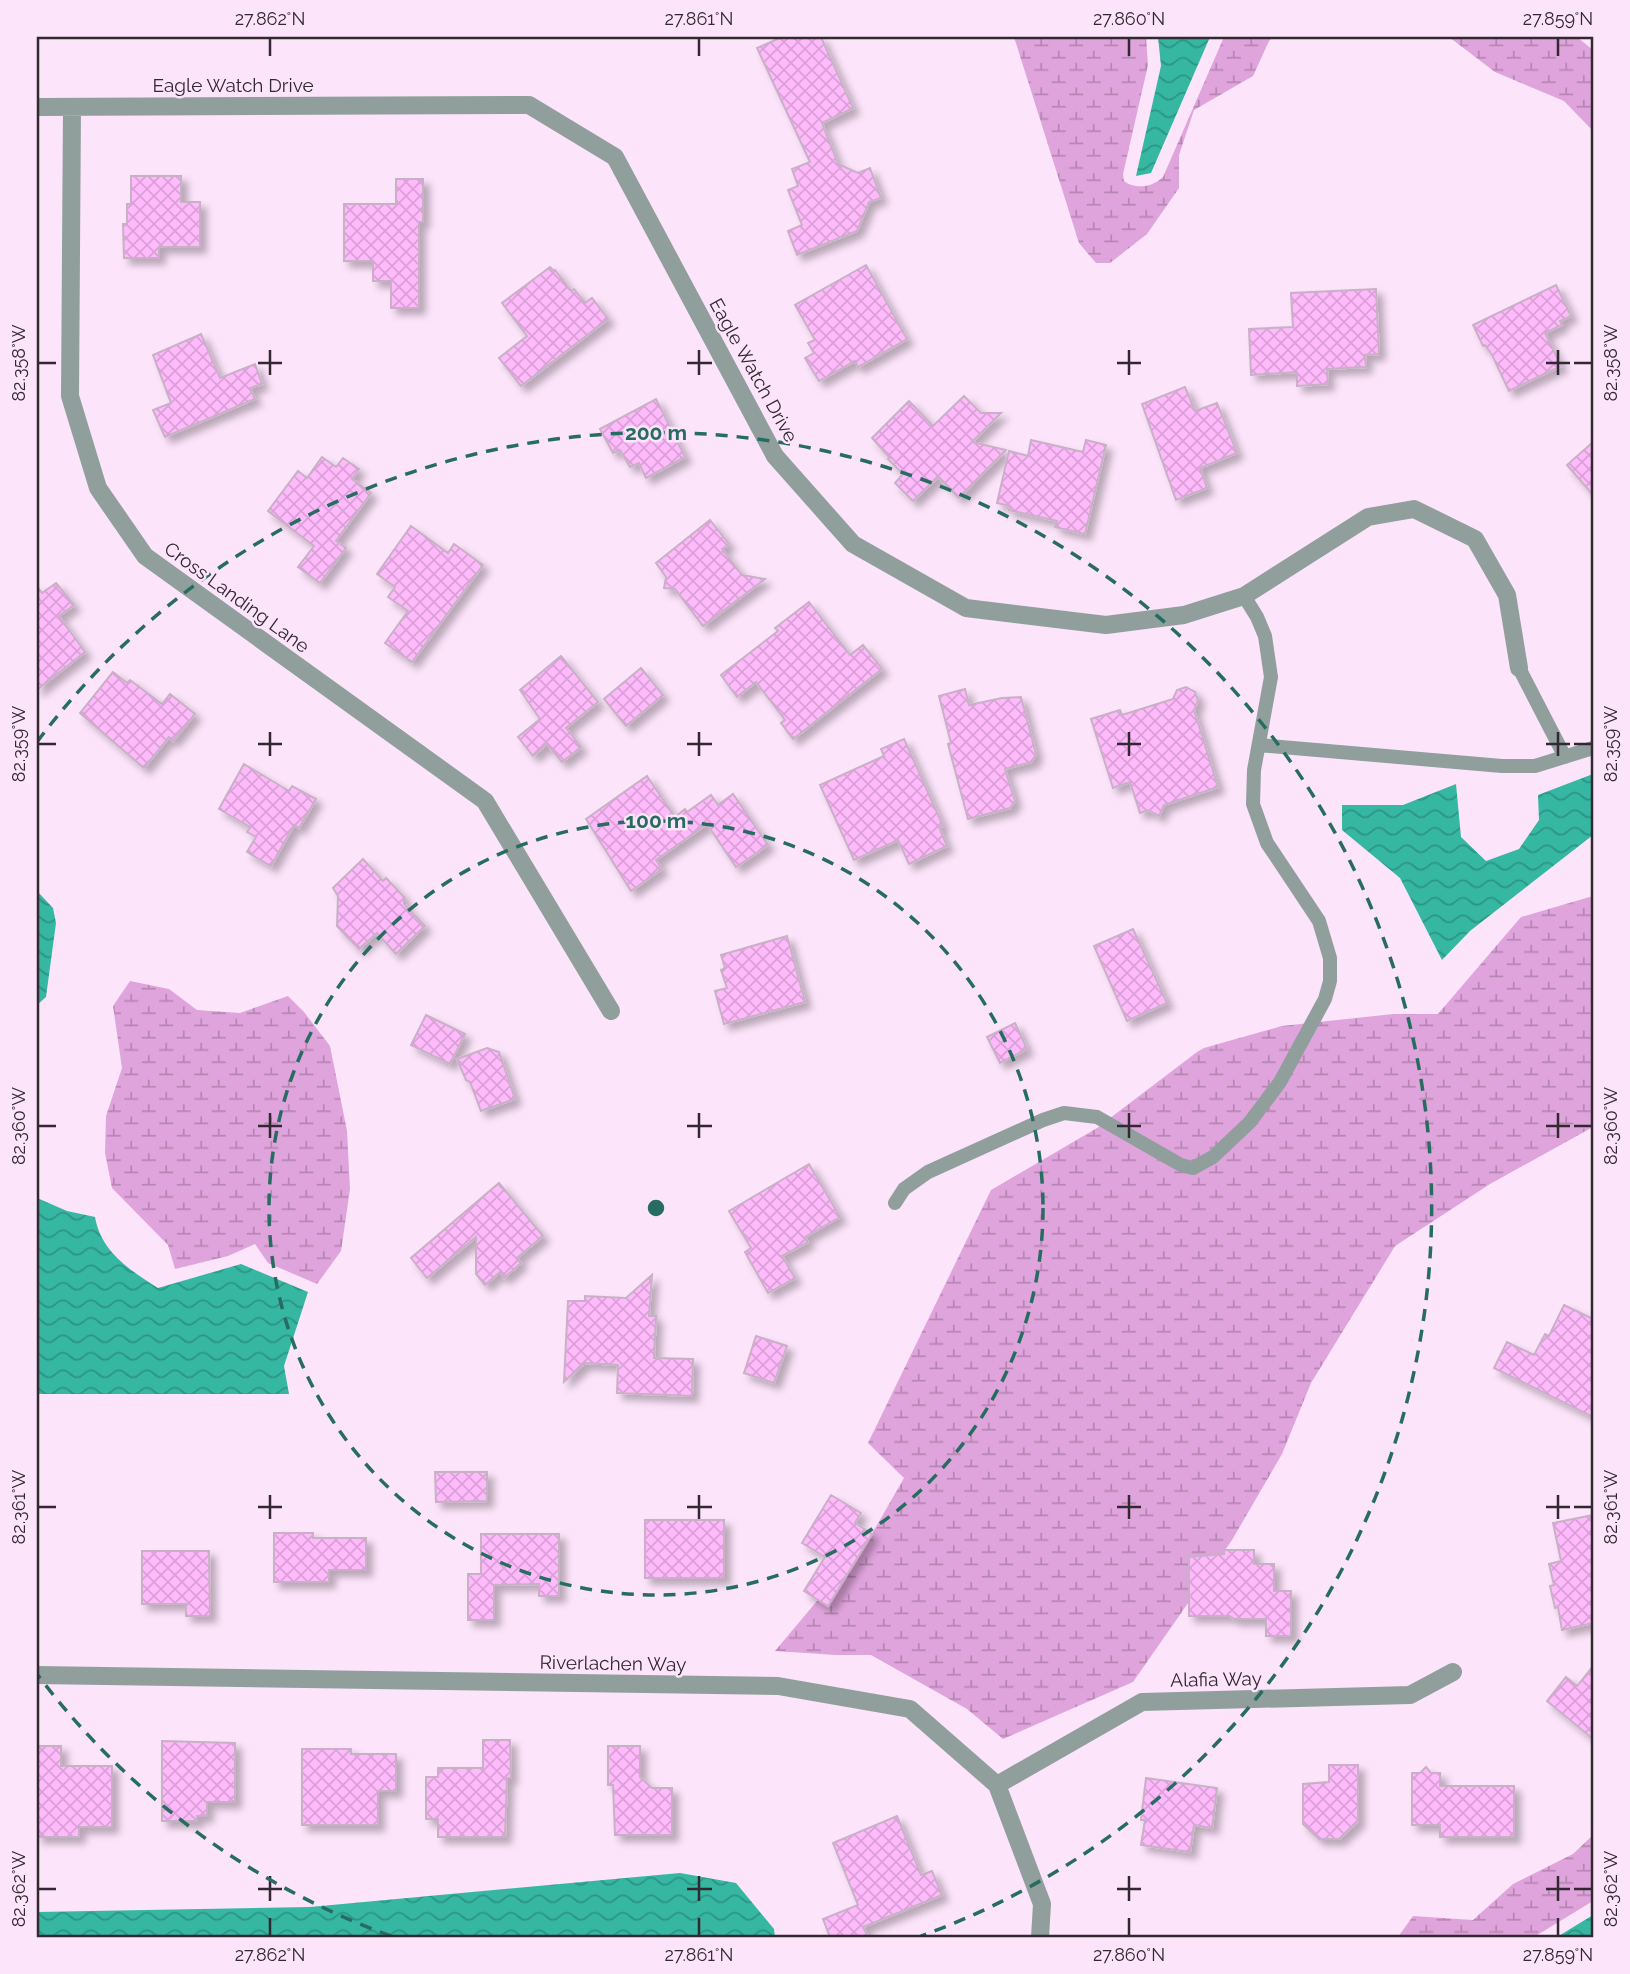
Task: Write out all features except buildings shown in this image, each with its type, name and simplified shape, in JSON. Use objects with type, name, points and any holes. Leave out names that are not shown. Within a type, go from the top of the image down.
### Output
[{"type":"street","name":"Eagle Watch Drive","points":[[37,107],[529,105],[615,157],[775,456],[853,544],[967,608],[1106,625],[1184,615],[1244,596],[1368,517],[1414,509],[1475,539],[1507,595],[1518,668]]},
{"type":"street","name":"Cross Landing Lane","points":[[72,107],[70,397],[99,488],[145,556],[485,801],[611,1011]]},
{"type":"street","name":"Alafia Way","points":[[996,1785],[1142,1702],[1409,1695],[1453,1672]]},
{"type":"street","name":"Riverlachen Way","points":[[37,1675],[778,1686],[910,1709],[996,1785],[1042,1904],[1040,1937]]},
{"type":"lane","points":[[895,1203],[904,1189],[928,1172],[1064,1113],[1097,1117],[1181,1165],[1193,1168],[1213,1157],[1250,1122],[1280,1082],[1325,999],[1330,981],[1330,958],[1319,921],[1267,843],[1253,804],[1252,786],[1271,677],[1269,654],[1257,617],[1244,596]]},
{"type":"lane","points":[[1518,668],[1565,757]]},
{"type":"lane","points":[[1259,745],[1502,766],[1535,766],[1593,748]]},
{"type":"green space","points":[[1014,37],[1146,37],[1148,65],[1123,174],[1124,181],[1128,184],[1144,186],[1163,177],[1224,37],[1273,37],[1253,76],[1194,110],[1179,155],[1179,188],[1147,234],[1110,263],[1096,263],[1079,243]]},
{"type":"green space","points":[[1449,37],[1577,37],[1593,50],[1593,131],[1564,101],[1495,72]]},
{"type":"green space","points":[[1593,896],[1593,1127],[1490,1184],[1395,1246],[1311,1383],[1282,1454],[1232,1540],[1133,1682],[1003,1739],[967,1709],[871,1655],[775,1651],[869,1539],[904,1478],[868,1443],[991,1190],[1097,1128],[1204,1048],[1282,1026],[1393,1014],[1438,1014],[1521,917]]},
{"type":"green space","points":[[130,981],[169,989],[197,1010],[240,1013],[288,996],[330,1046],[347,1131],[350,1189],[341,1251],[317,1284],[268,1263],[255,1244],[228,1256],[175,1269],[168,1245],[112,1188],[105,1153],[106,1116],[122,1068],[113,1006]]},
{"type":"green space","points":[[1593,1835],[1593,1901],[1534,1937],[1398,1937],[1413,1916],[1473,1920],[1513,1884],[1573,1854]]},
{"type":"water","points":[[1158,37],[1210,37],[1151,173],[1136,176],[1161,66]]},
{"type":"water","points":[[1593,774],[1593,835],[1470,931],[1442,960],[1400,878],[1342,830],[1342,805],[1403,805],[1456,784],[1461,837],[1486,861],[1519,849],[1539,820],[1538,795]]},
{"type":"water","points":[[37,891],[53,908],[56,923],[46,997],[37,1005]]},
{"type":"water","points":[[37,1198],[67,1211],[95,1217],[103,1240],[110,1250],[127,1267],[158,1288],[241,1264],[308,1292],[284,1366],[289,1394],[37,1394]]},
{"type":"water","points":[[680,1873],[736,1883],[774,1929],[775,1937],[37,1937],[37,1912],[310,1907]]},
{"type":"water","points":[[1593,1915],[1593,1937],[1557,1937]]}]
